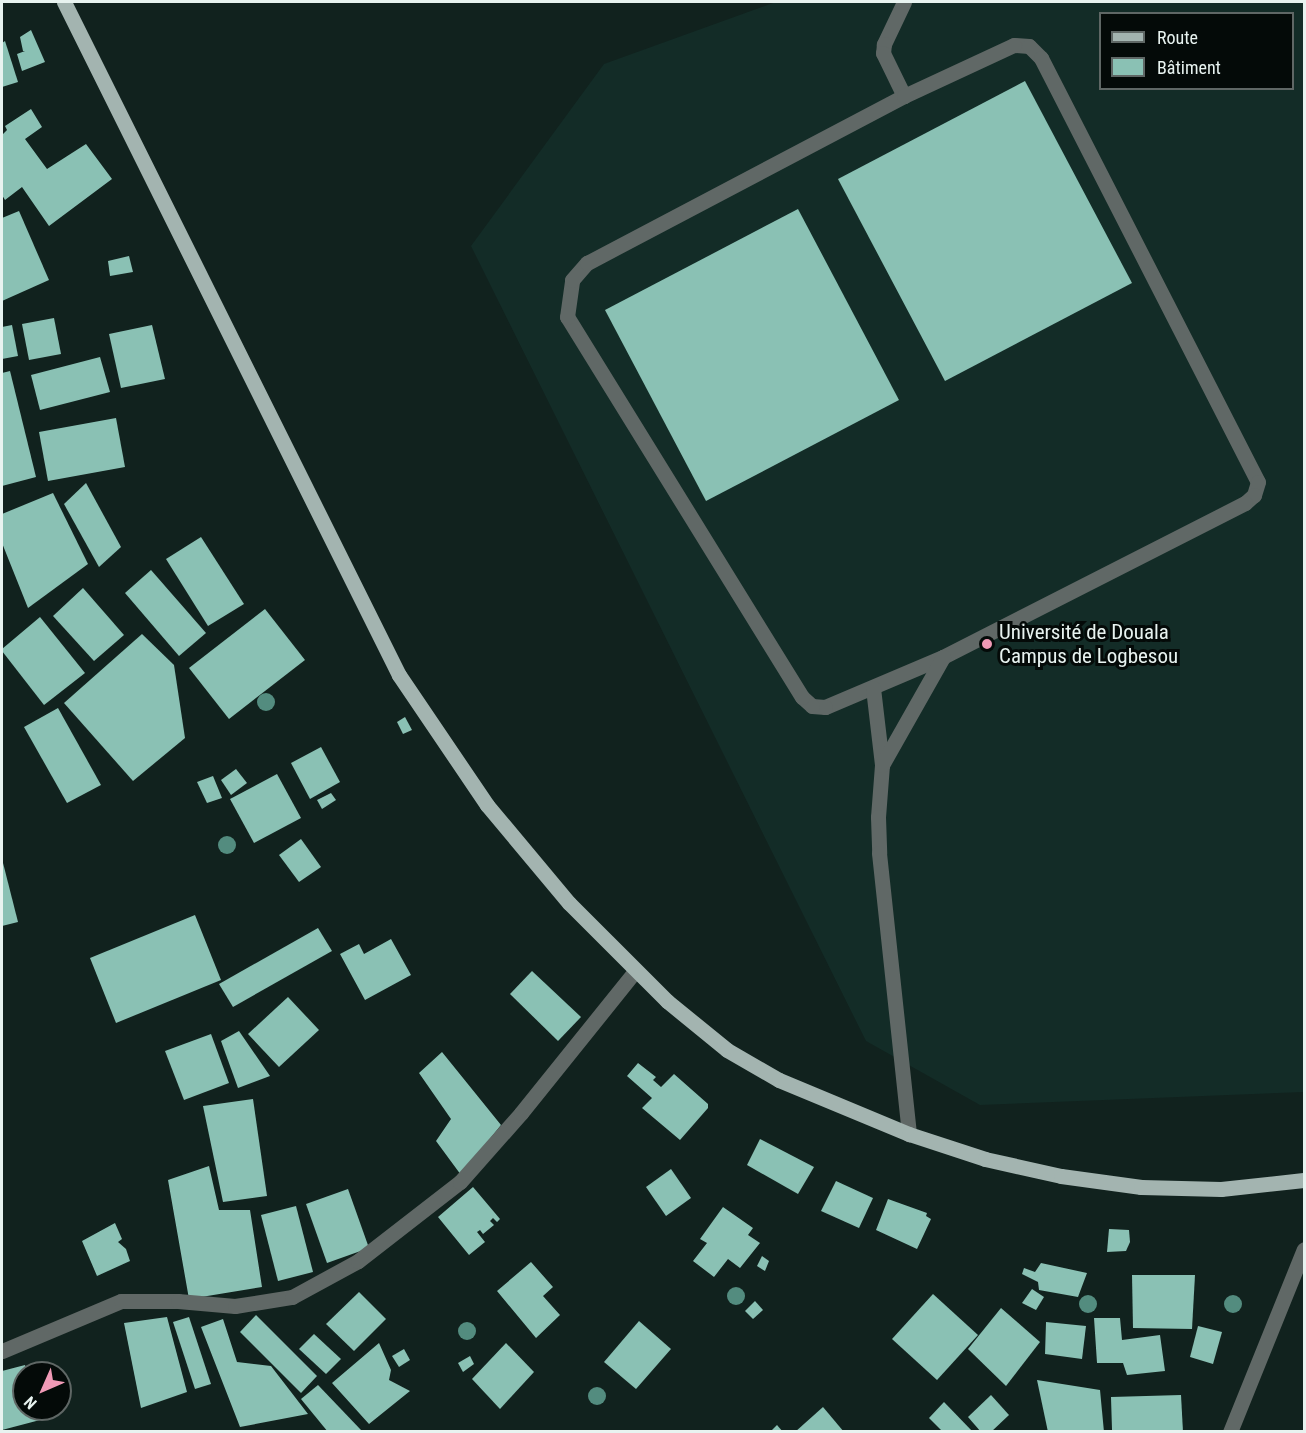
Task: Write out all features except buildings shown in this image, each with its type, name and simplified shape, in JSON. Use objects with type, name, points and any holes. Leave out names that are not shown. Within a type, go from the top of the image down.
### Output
[{"type":"main road","points":[[64,2],[399,675],[487,805],[569,903],[635,971],[667,1001],[719,1043],[753,1065],[830,1104],[909,1134],[985,1159],[1061,1176],[1141,1187],[1221,1189],[1305,1180]]},
{"type":"street","points":[[904,2],[884,44],[883,53],[904,96]]},
{"type":"street","points":[[1014,45],[1029,46],[1041,58],[1258,482],[1254,495],[1245,503],[943,657],[825,707],[812,706],[802,697],[567,317],[572,280],[587,263],[904,96],[1014,45]]},
{"type":"street","points":[[882,765],[943,657]]},
{"type":"street","points":[[873,688],[882,765],[878,818],[879,853],[909,1134]]},
{"type":"street","points":[[2,1351],[121,1301],[178,1301],[236,1306],[291,1297],[358,1261],[460,1182],[520,1113],[635,971]]},
{"type":"street","points":[[1230,1431],[1305,1249]]},
{"type":"shaded area","name":"Université de Douala Campus de Logbesou","points":[[776,2],[1304,2],[1304,1092],[980,1105],[866,1041],[471,246],[604,64]]},
{"type":"place","name":"Université de Douala Campus de Logbesou","points":[[987,644]]}]
